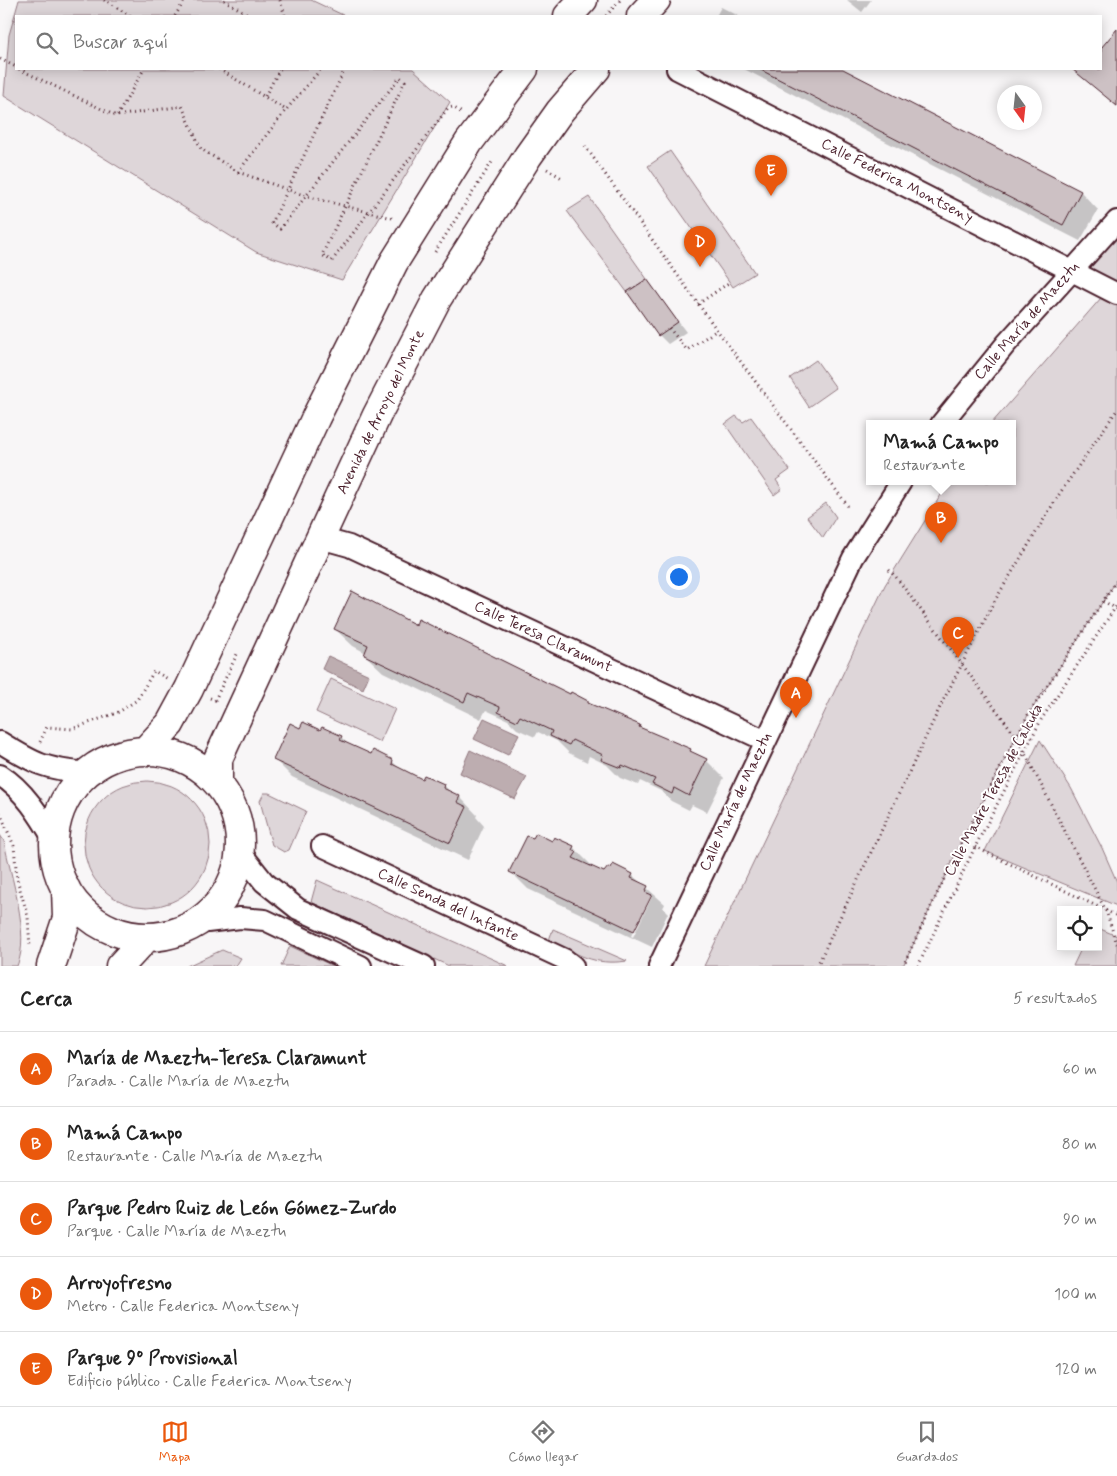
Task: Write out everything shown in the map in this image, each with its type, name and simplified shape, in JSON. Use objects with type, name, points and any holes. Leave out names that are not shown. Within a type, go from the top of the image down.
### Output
[{"type":"street","points":[[569,15],[583,0]]},
{"type":"street","points":[[642,15],[656,0]]},
{"type":"street","points":[[146,750],[170,724],[189,689],[316,417],[394,262],[469,142],[523,70]]},
{"type":"street","name":"Avenida de Arroyo del Monte","points":[[218,781],[218,759],[378,415],[437,299],[528,156],[560,111],[595,70]]},
{"type":"street","name":"Calle Federica Montseny","points":[[679,70],[1117,294]]},
{"type":"street","name":"Calle María de Maeztu","points":[[944,420],[1006,344],[1117,221]]},
{"type":"street","name":"Calle María de Maeztu","points":[[659,966],[764,740],[853,558],[898,485]]},
{"type":"street","name":"Calle Teresa Claramunt","points":[[320,538],[349,546],[764,740]]},
{"type":"street","points":[[0,742],[29,761],[48,768],[87,773]]},
{"type":"street","points":[[199,923],[213,910],[232,884],[241,853],[238,826],[230,800],[218,781],[197,764],[172,753],[146,750],[114,756],[87,773],[69,792],[58,815],[54,840],[56,866],[66,889],[88,915],[109,930],[127,936],[146,938],[163,936],[199,923],[240,918],[264,920],[361,966]]},
{"type":"street","points":[[0,776],[9,781],[29,803],[54,840]]},
{"type":"street","name":"Calle Senda del Infante","points":[[322,846],[564,959],[572,966]]},
{"type":"street","points":[[241,853],[264,882],[298,909],[424,966]]},
{"type":"street","points":[[41,960],[62,939],[67,918],[66,889]]},
{"type":"street","points":[[120,966],[146,938]]},
{"type":"path","points":[[104,0],[129,15]]},
{"type":"path","points":[[176,15],[185,0]]},
{"type":"path","points":[[224,0],[249,15]]},
{"type":"path","points":[[280,0],[285,15]]},
{"type":"path","points":[[607,15],[620,0]]},
{"type":"path","points":[[0,59],[15,66]]},
{"type":"path","points":[[22,70],[116,116],[182,106],[200,149],[238,172],[306,196],[392,218]]},
{"type":"path","points":[[116,116],[143,70]]},
{"type":"path","points":[[221,70],[286,110]]},
{"type":"path","points":[[265,96],[279,70]]},
{"type":"path","points":[[238,172],[286,110],[321,70]]},
{"type":"path","points":[[345,70],[272,224],[280,229],[400,77],[405,82],[322,255],[332,261],[448,108],[453,107]]},
{"type":"path","points":[[585,146],[698,304],[848,506]]},
{"type":"path","points":[[698,304],[730,282]]},
{"type":"path","points":[[669,328],[687,350],[717,330]]},
{"type":"path","points":[[816,966],[961,665],[994,602],[1058,496],[1117,410]]},
{"type":"path","points":[[889,570],[1016,736],[1106,911],[1117,944]]},
{"type":"path","points":[[902,966],[962,841],[1016,736],[1117,580]]},
{"type":"path","points":[[1103,601],[1116,607]]},
{"type":"path","name":"Calle Madre Teresa de Calcuta","points":[[918,966],[974,847],[1041,720],[1116,607]]},
{"type":"path","points":[[0,813],[14,846],[17,879],[41,960]]},
{"type":"path","points":[[974,847],[1117,916]]},
{"type":"shaded area","points":[[19,0],[311,0],[343,15],[15,15],[15,70],[414,70],[450,102],[342,280],[256,252],[4,96],[9,35]]},
{"type":"shaded area","points":[[670,151],[755,273],[733,287],[648,166]]},
{"type":"shaded area","points":[[589,197],[647,279],[627,292],[567,211]]},
{"type":"shaded area","points":[[1117,221],[1117,580],[1028,715],[962,841],[903,966],[704,966],[885,585],[947,485],[1016,485],[1016,420],[994,420],[1108,290],[1072,270]]},
{"type":"shaded area","points":[[816,360],[836,388],[809,407],[790,378]]},
{"type":"shaded area","points":[[736,416],[743,422],[751,417],[790,470],[776,480],[782,489],[774,495],[725,424]]},
{"type":"shaded area","points":[[826,503],[836,517],[823,538],[807,517]]},
{"type":"shaded area","points":[[328,656],[369,675],[363,689],[322,669]]},
{"type":"shaded area","points":[[331,679],[395,709],[380,742],[316,712]]},
{"type":"shaded area","points":[[484,718],[519,734],[508,755],[474,739]]},
{"type":"shaded area","points":[[1040,740],[1071,788],[1102,848],[1117,882],[1117,906],[985,851]]},
{"type":"shaded area","points":[[470,750],[527,777],[515,799],[460,773]]},
{"type":"shaded area","points":[[147,781],[171,786],[191,800],[205,820],[210,844],[205,868],[191,888],[171,902],[147,907],[123,902],[103,888],[89,868],[84,844],[89,820],[103,800],[123,786]]},
{"type":"shaded area","points":[[264,793],[269,793],[306,811],[289,850],[284,852],[272,845],[260,801]]},
{"type":"shaded area","points":[[0,835],[4,841],[21,921],[21,953],[17,966],[0,966]]},
{"type":"shaded area","points":[[317,880],[508,966],[449,966],[311,902]]},
{"type":"shaded area","points":[[553,929],[627,961],[605,962],[586,958],[549,940]]},
{"type":"shaded area","points":[[1102,930],[1117,936],[1117,966],[1073,966],[1080,951],[1102,951]]},
{"type":"shaded area","points":[[290,946],[333,966],[281,966]]},
{"type":"shaded area","points":[[222,950],[241,958],[236,966],[187,966]]},
{"type":"building","points":[[1117,29],[1117,106],[1073,70],[1102,70],[1102,47]]},
{"type":"building","points":[[761,70],[845,70],[1081,191],[1063,225]]},
{"type":"building","points":[[647,279],[678,322],[658,336],[627,292]]},
{"type":"building","points":[[352,591],[416,625],[418,619],[570,694],[571,692],[588,701],[588,703],[691,749],[690,751],[707,759],[689,796],[674,788],[672,794],[652,784],[655,779],[622,765],[621,768],[601,760],[603,755],[572,740],[569,745],[550,736],[552,731],[520,716],[517,721],[498,712],[500,707],[468,693],[464,702],[364,655],[368,645],[334,629]]},
{"type":"building","points":[[303,722],[320,730],[322,727],[342,736],[340,740],[371,754],[373,750],[393,760],[392,764],[422,779],[424,775],[444,784],[443,788],[460,796],[457,802],[467,807],[450,843],[273,760],[290,723],[300,728]]},
{"type":"building","points":[[536,833],[552,841],[554,837],[574,846],[572,850],[577,852],[573,858],[604,872],[608,867],[611,868],[613,864],[633,874],[631,878],[648,886],[645,892],[652,895],[634,931],[509,872],[527,836],[533,838]]},
{"type":"place","name":"Parque 9º Provisional","points":[[771,196]]},
{"type":"place","name":"Arroyofresno","points":[[700,267]]},
{"type":"place","name":"Mamá Campo","points":[[941,543]]},
{"type":"place","name":"Parque Pedro Ruiz de León Gómez-Zurdo","points":[[958,658]]},
{"type":"place","name":"María de Maeztu-Teresa Claramunt","points":[[796,718]]}]
